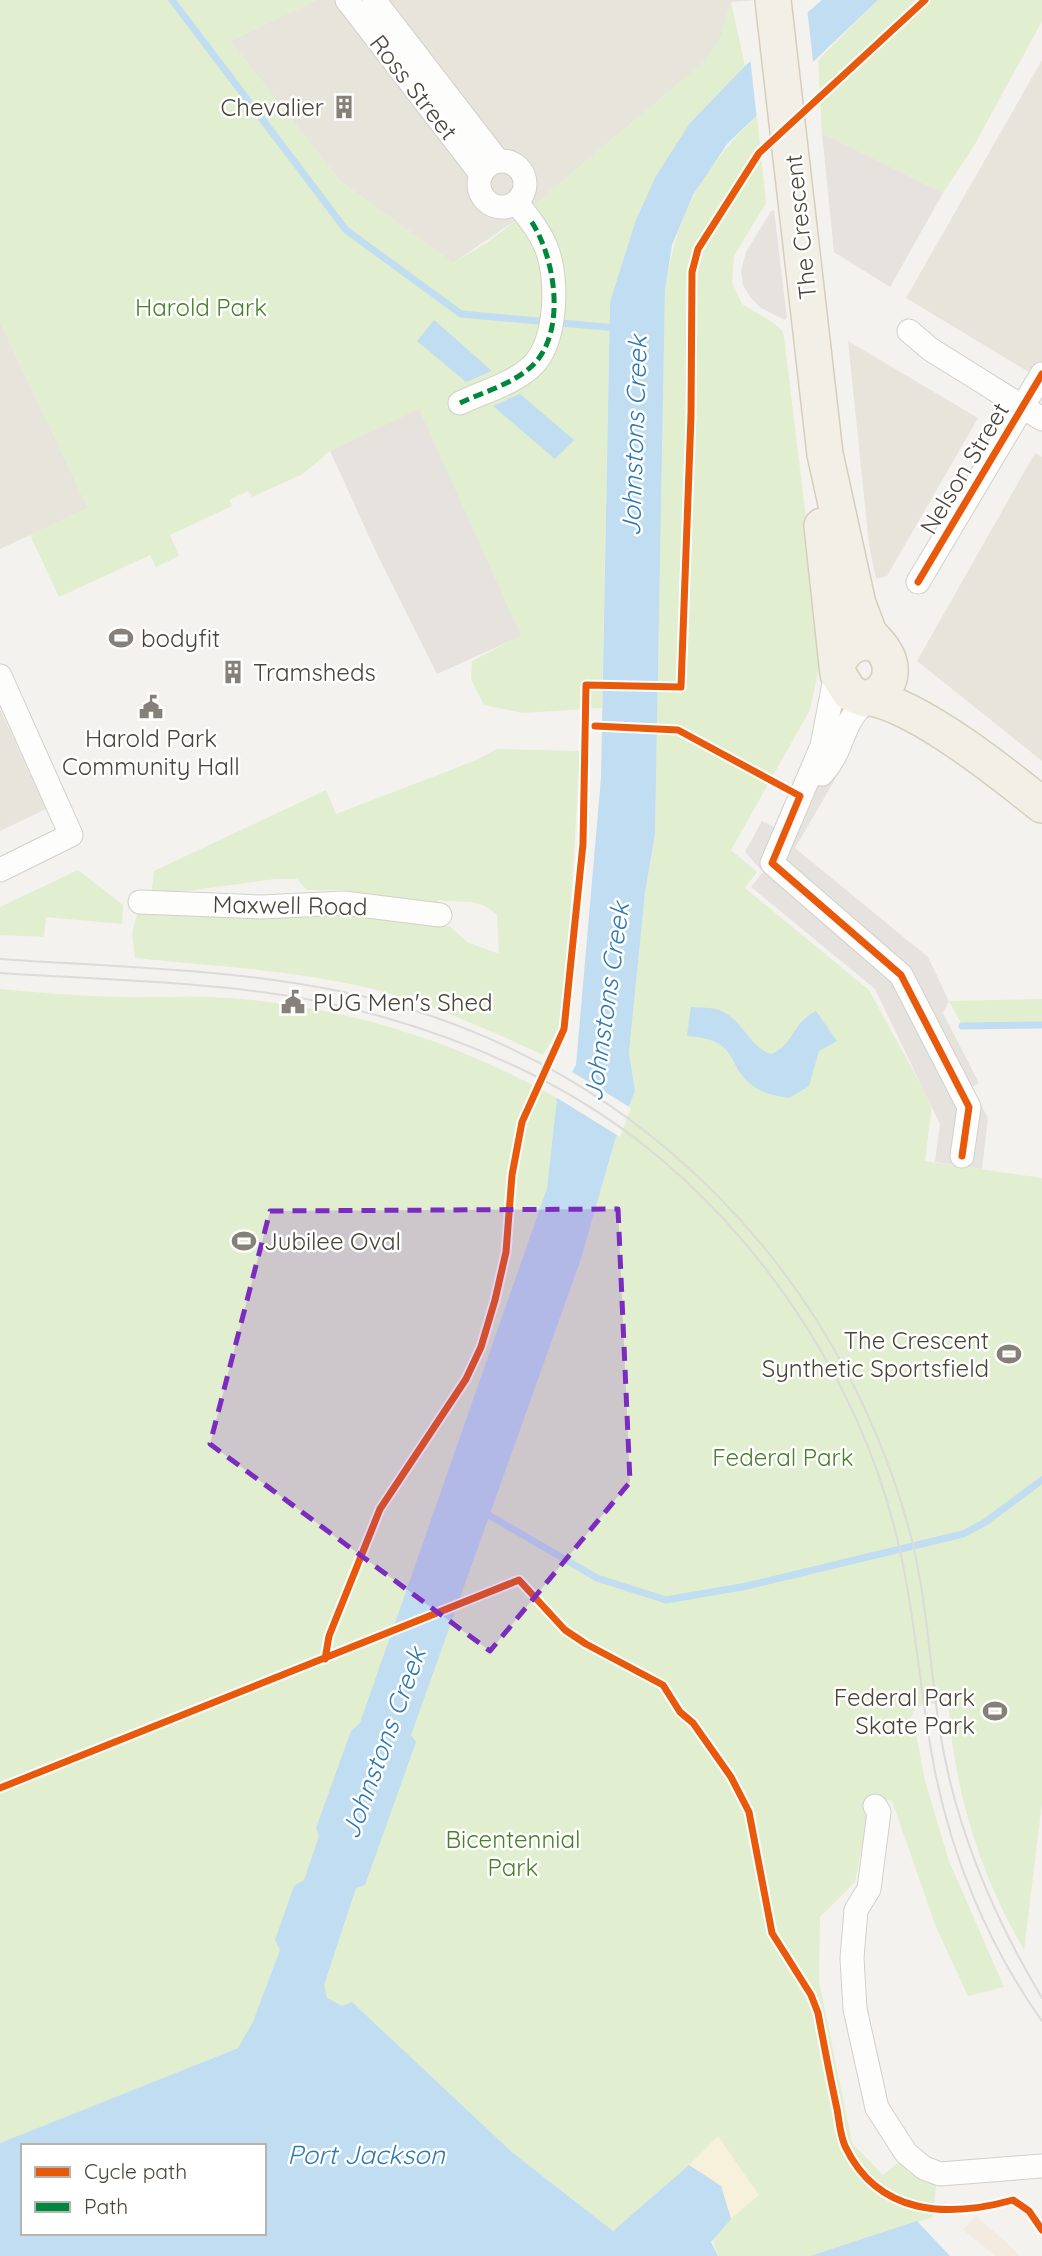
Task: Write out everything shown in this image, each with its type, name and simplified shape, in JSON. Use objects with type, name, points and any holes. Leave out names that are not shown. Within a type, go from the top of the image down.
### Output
[{"type":"main road","name":"The Crescent","points":[[775,15],[825,454],[854,592],[869,633],[916,695],[969,750]]},
{"type":"main road","name":"The Crescent","points":[[825,454],[823,550],[838,664]]},
{"type":"main road","points":[[857,643],[872,643],[883,650],[891,666],[890,680],[884,691],[871,698],[850,693],[840,679],[838,664],[845,651],[857,643]]},
{"type":"main road","name":"The Crescent","points":[[871,698],[903,709],[969,750],[1042,805]]},
{"type":"street","name":"Ross Street","points":[[347,0],[490,167]]},
{"type":"street","name":"Ross Street","points":[[374,0],[490,167]]},
{"type":"street","name":"Ross Street","points":[[512,163],[525,177],[524,191],[516,202],[503,207],[489,203],[481,192],[490,167],[512,163]]},
{"type":"street","points":[[460,403],[527,371],[538,359],[550,335],[552,279],[548,251],[536,228],[516,202]]},
{"type":"street","points":[[909,331],[930,349],[1032,413]]},
{"type":"street","name":"Nelson Street","points":[[918,582],[1032,413],[1042,374]]},
{"type":"street","points":[[838,664],[824,741],[772,863],[901,975],[969,1107],[962,1156]]},
{"type":"street","points":[[0,676],[71,835],[0,870]]},
{"type":"street","points":[[800,796],[829,766],[849,718],[871,698]]},
{"type":"street","name":"Maxwell Road","points":[[140,902],[262,906],[344,903],[440,915]]},
{"type":"street","points":[[875,1805],[880,1812],[869,1889],[856,1910],[852,1976],[855,2009],[877,2108],[905,2152],[924,2168],[940,2175],[1042,2166]]},
{"type":"highlighted area","points":[[618,1209],[630,1482],[490,1651],[210,1444],[270,1211]]},
{"type":"shaded area","points":[[316,0],[758,0],[731,2],[720,40],[703,63],[516,220],[453,263],[340,181],[230,41]]},
{"type":"shaded area","points":[[1042,60],[1042,380],[906,298]]},
{"type":"shaded area","points":[[822,133],[943,193],[890,287],[834,252]]},
{"type":"shaded area","points":[[774,210],[787,318],[785,320],[761,308],[750,297],[743,285],[741,271],[746,252]]},
{"type":"shaded area","points":[[0,322],[88,508],[0,549]]},
{"type":"shaded area","points":[[848,341],[978,418],[887,576],[876,579],[869,545]]},
{"type":"shaded area","points":[[419,409],[521,636],[437,674],[377,554],[330,451]]},
{"type":"shaded area","points":[[1035,453],[1042,457],[1042,761],[917,661]]},
{"type":"shaded area","points":[[0,709],[46,809],[0,831]]},
{"type":"shaded area","points":[[837,753],[847,759],[795,848],[928,957],[949,1001],[943,1013],[979,1083],[972,1087],[988,1118],[982,1169],[935,1162],[940,1124],[875,989],[751,887],[763,872],[745,852],[762,821],[786,833]]},
{"type":"shaded area","points":[[976,2216],[1020,2256],[996,2256],[963,2230]]},
{"type":"green space","name":"Harold Park","points":[[0,0],[316,0],[230,41],[340,181],[453,263],[488,242],[516,220],[703,63],[720,40],[731,2],[745,66],[690,123],[610,302],[602,708],[523,713],[484,705],[471,679],[472,661],[520,636],[419,410],[330,451],[303,474],[252,497],[248,491],[229,500],[232,506],[170,535],[179,556],[156,567],[150,555],[59,597],[30,535],[88,508],[0,322]]},
{"type":"green space","points":[[878,0],[1042,0],[1042,21],[975,144],[943,193],[822,133],[818,60]]},
{"type":"green space","points":[[757,116],[766,203],[734,256],[732,282],[742,304],[772,322],[782,330],[784,337],[821,657],[810,710],[731,850],[757,872],[745,888],[869,990],[932,1105],[925,1161],[1042,1178],[1042,1803],[1024,1950],[994,1891],[971,1830],[956,1767],[948,1701],[915,1707],[906,1734],[916,1733],[925,1781],[949,1861],[1004,1987],[968,1996],[936,1927],[892,1801],[880,1798],[867,1821],[855,1882],[820,1917],[819,1981],[852,2143],[883,2175],[899,2162],[908,2172],[936,2185],[933,2217],[810,2256],[718,2256],[689,2165],[613,2231],[513,2153],[352,2002],[0,2143],[0,989],[107,997],[216,997],[315,1009],[357,1018],[439,1043],[479,1059],[557,1098],[547,1188],[393,1632],[490,1512],[581,1259],[615,1140],[635,1091],[629,1052],[645,893],[655,834],[665,290],[676,238],[694,194],[721,155]]},
{"type":"green space","points":[[497,749],[580,751],[567,972],[559,1028],[543,1055],[436,1009],[369,988],[282,973],[135,958],[132,933],[139,908],[408,917],[451,927],[467,942],[499,954],[497,915],[476,903],[438,900],[436,910],[345,890],[307,890],[297,879],[275,879],[151,896],[154,871],[326,790],[336,814],[474,761]]},
{"type":"green space","points":[[78,870],[123,905],[122,924],[46,917],[44,937],[0,935],[0,907]]},
{"type":"green space","points":[[1042,999],[1042,1027],[964,1029],[949,1001]]},
{"type":"sand","points":[[718,2136],[759,2195],[731,2219],[721,2186],[689,2165]]},
{"type":"water","points":[[822,0],[878,0],[727,144],[693,195],[672,245],[665,290],[655,834],[645,893],[629,1052],[635,1091],[615,1140],[581,1259],[411,1735],[416,1742],[365,1885],[356,1888],[324,1985],[327,1998],[342,2006],[352,2002],[513,2153],[613,2231],[689,2165],[721,2186],[731,2219],[711,2242],[718,2256],[0,2256],[0,2143],[238,2048],[253,2022],[280,1950],[275,1940],[294,1886],[304,1880],[319,1836],[316,1828],[351,1731],[360,1723],[547,1188],[557,1098],[576,1065],[601,778],[610,302],[636,220],[656,176],[690,123],[745,66]]},
{"type":"water","points":[[434,320],[492,371],[466,382],[417,341]]},
{"type":"water","points":[[520,394],[574,440],[555,459],[493,406]]},
{"type":"water","points":[[691,1007],[716,1009],[727,1014],[757,1045],[771,1054],[779,1050],[802,1022],[816,1011],[837,1041],[819,1051],[809,1086],[789,1098],[771,1094],[749,1083],[718,1043],[687,1036]]},
{"type":"water","points":[[917,2221],[950,2256],[810,2256]]},
{"type":"pier","points":[[807,8],[814,69],[757,120],[750,57]]},
{"type":"pier","points":[[569,1070],[631,1108],[620,1137],[554,1096]]},
{"type":"waterway","name":"Johnstons Creek","points":[[172,0],[346,230],[461,314],[617,328]]},
{"type":"waterway","points":[[962,1026],[1042,1025]]},
{"type":"waterway","points":[[480,1510],[597,1578],[666,1600],[747,1586],[963,1534],[984,1523],[1042,1480]]},
{"type":"tram line","points":[[0,959],[245,977],[294,983],[389,1003],[482,1036],[569,1079],[648,1134],[719,1197],[781,1270],[834,1350],[877,1436],[915,1553],[944,1756],[963,1829],[990,1898],[1042,1998]]},
{"type":"tram line","points":[[0,973],[269,993],[357,1010],[435,1033],[511,1064],[584,1103],[650,1150],[693,1188],[734,1230],[805,1324],[860,1428],[881,1482],[897,1538],[913,1621],[933,1761],[949,1830],[973,1897],[988,1929],[1004,1961],[1042,2021]]},
{"type":"marked path","points":[[460,403],[507,383],[532,366],[543,351],[550,334],[554,314],[551,272],[546,252],[529,218]]},
{"type":"cycle path","points":[[325,1659],[329,1636],[380,1509],[466,1379],[481,1347],[495,1300],[506,1252],[512,1175],[522,1122],[564,1029],[583,844],[586,685],[681,687],[691,416],[692,272],[698,249],[759,153],[925,0]]},
{"type":"cycle path","points":[[918,582],[1042,374]]},
{"type":"cycle path","points":[[595,726],[678,730],[800,796],[772,863],[901,975],[969,1107],[962,1156]]},
{"type":"cycle path","points":[[0,1788],[519,1580],[565,1630],[663,1685],[680,1712],[693,1723],[731,1777],[749,1812],[772,1933],[811,1995],[818,2013],[842,2137],[859,2169],[876,2186],[896,2199],[917,2206],[964,2209],[1013,2200],[1029,2211],[1042,2230]]},
{"type":"place","name":"Chevalier","points":[[344,107]]},
{"type":"place","name":"bodyfit","points":[[121,638]]},
{"type":"place","name":"Tramsheds","points":[[233,672]]},
{"type":"place","name":"Harold Park Community Hall","points":[[151,707]]},
{"type":"place","name":"PUG Men's Shed","points":[[293,1002]]},
{"type":"place","name":"Jubilee Oval","points":[[244,1241]]},
{"type":"place","name":"The Crescent Synthetic Sportsfield","points":[[1009,1354]]},
{"type":"place","name":"Federal Park Skate Park","points":[[995,1711]]},
{"type":"park label","name":"Federal Park","points":[[783,1457]]},
{"type":"park label","name":"Bicentennial Park","points":[[513,1853]]},
{"type":"water label","name":"Port Jackson","points":[[366,2154]]}]
